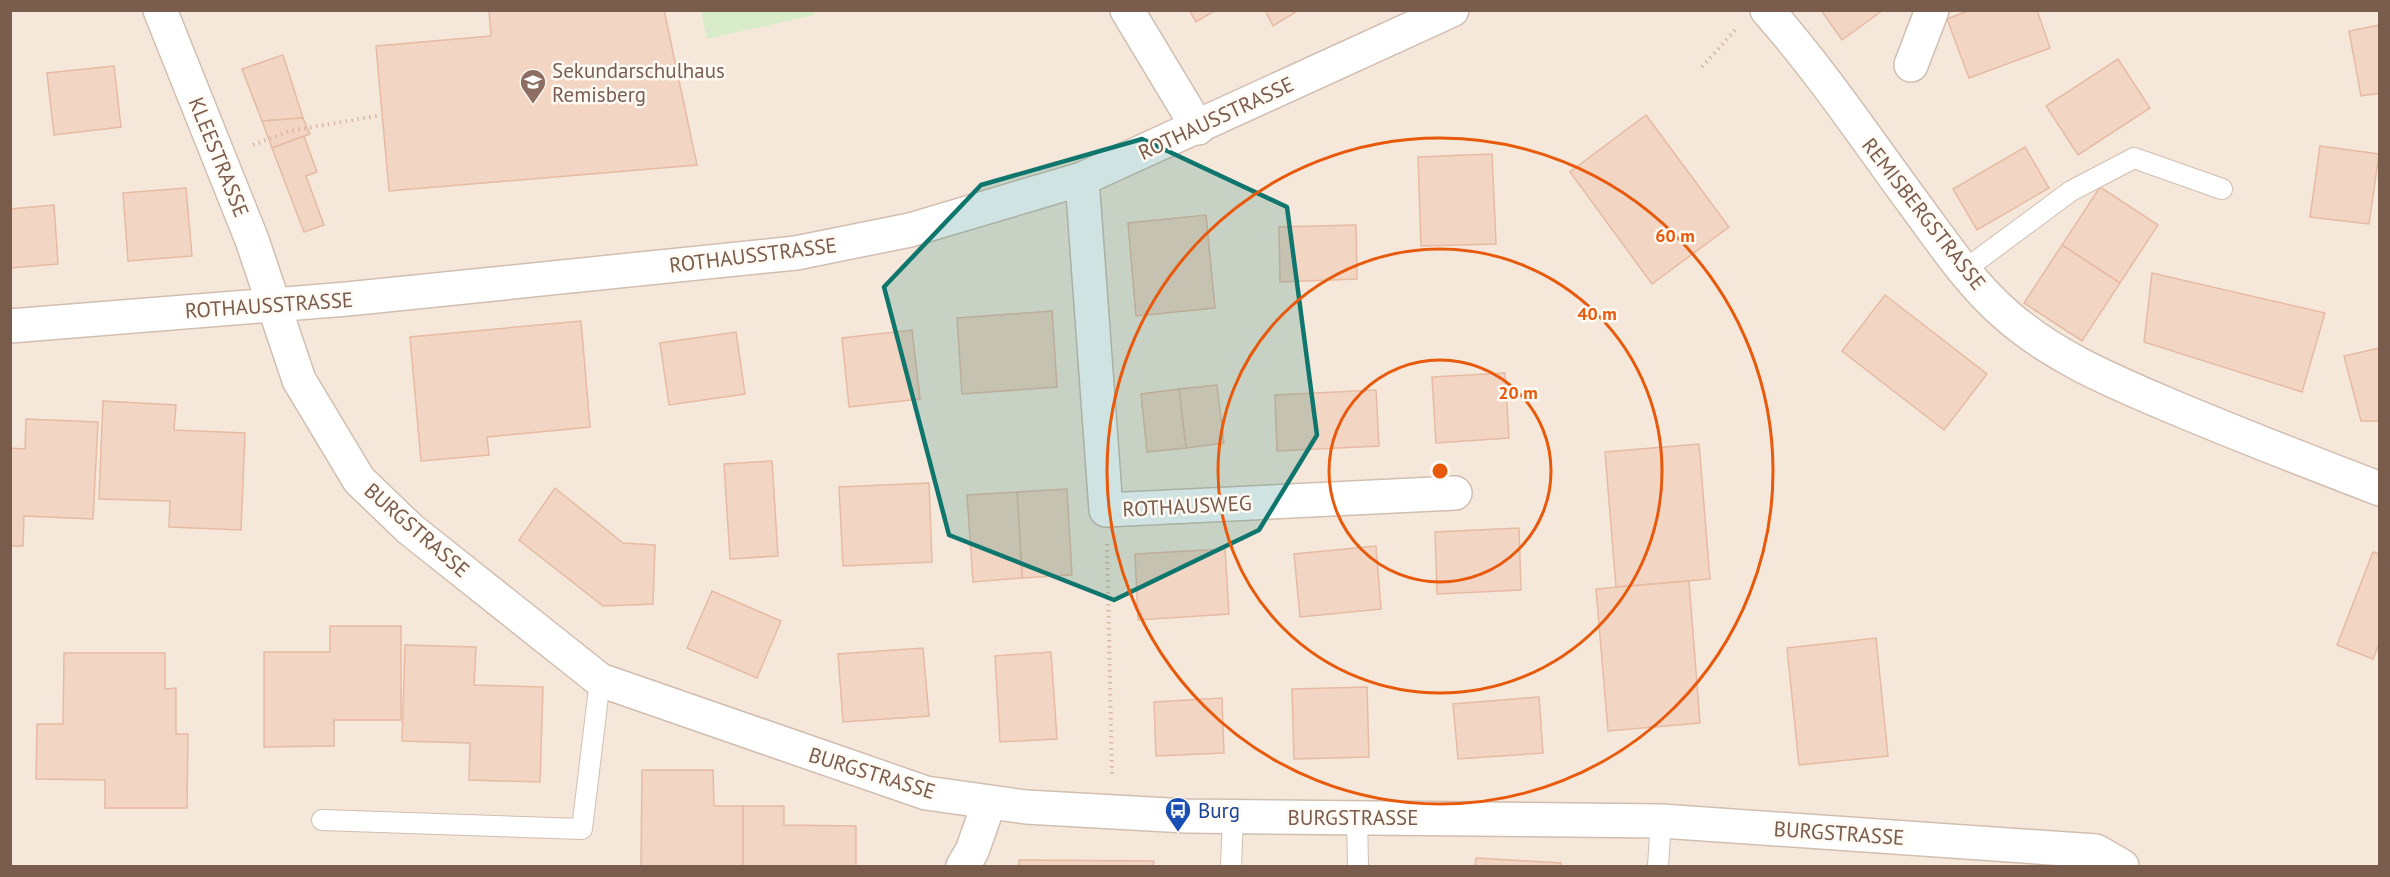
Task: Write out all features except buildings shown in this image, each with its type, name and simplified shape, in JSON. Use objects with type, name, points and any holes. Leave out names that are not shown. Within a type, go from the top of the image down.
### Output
[{"type":"street","name":"KLEESTRASSE","points":[[160,10],[252,240],[274,305]]},
{"type":"street","points":[[1127,10],[1198,128]]},
{"type":"street","name":"ROTHAUSSTRASSE","points":[[10,326],[274,305],[796,253],[910,230],[1082,179],[1198,128],[1452,10]]},
{"type":"street","name":"REMISBERGSTRASSE","points":[[1767,10],[1800,49],[1963,271],[2003,312],[2037,341],[2077,364],[2271,448],[2379,489]]},
{"type":"street","points":[[1911,65],[1932,10]]},
{"type":"street","name":"ROTHAUSWEG","points":[[1082,179],[1106,510],[1455,493]]},
{"type":"street","name":"BURGSTRASSE","points":[[274,305],[299,380],[359,480],[410,529],[600,680],[926,793],[989,803],[1115,813],[1661,821],[2096,851],[2122,867]]},
{"type":"street","points":[[963,867],[972,851],[989,803]]},
{"type":"lane","points":[[1963,271],[2072,191],[2134,158],[2222,189]]},
{"type":"lane","points":[[322,820],[582,829],[600,680]]},
{"type":"lane","points":[[1231,867],[1233,816]]},
{"type":"lane","points":[[1358,817],[1358,867]]},
{"type":"lane","points":[[1658,867],[1661,821]]},
{"type":"path","points":[[1702,67],[1739,27]]},
{"type":"path","points":[[219,159],[289,131],[377,116]]},
{"type":"path","points":[[1106,510],[1110,749]]},
{"type":"highlighted area","points":[[1142,139],[1287,207],[1317,435],[1259,530],[1114,600],[949,535],[884,287],[981,185]]},
{"type":"shaded area","points":[[11,11],[2379,11],[2379,866],[11,866]]},
{"type":"green space","points":[[814,10],[815,15],[707,39],[701,11]]},
{"type":"place","name":"Sekundarschulhaus Remisberg","points":[[533,105]]},
{"type":"place","name":"Burg","points":[[1178,833]]}]
